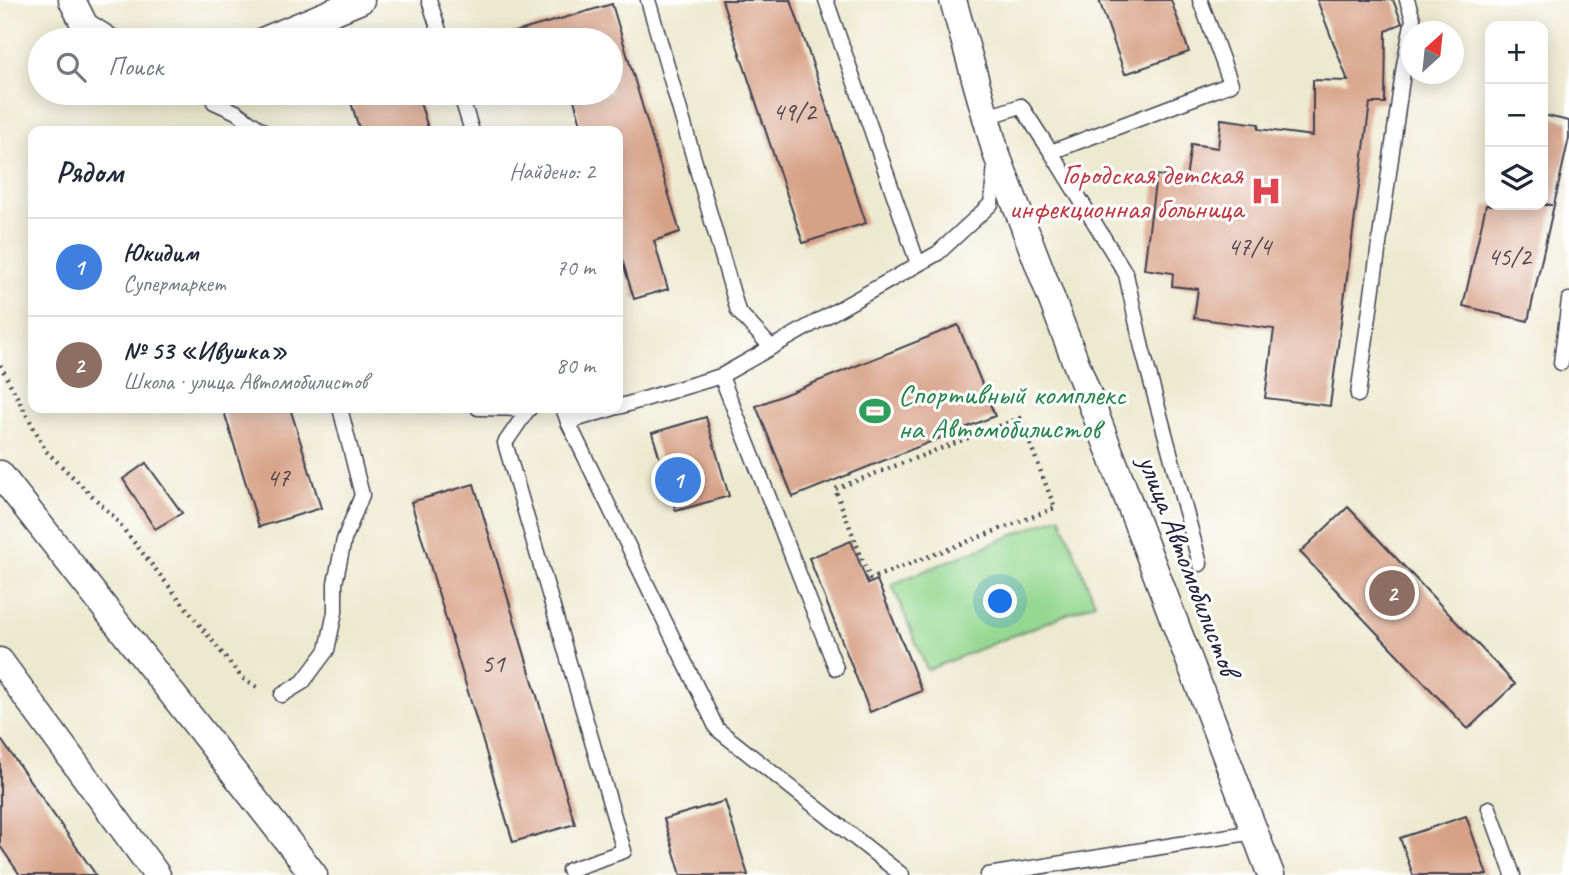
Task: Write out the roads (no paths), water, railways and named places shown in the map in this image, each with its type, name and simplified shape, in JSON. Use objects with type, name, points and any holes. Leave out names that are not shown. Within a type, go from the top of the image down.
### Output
[{"type":"street","points":[[72,0],[88,28]]},
{"type":"street","points":[[294,28],[361,0]]},
{"type":"street","name":"улица Автомобилистов","points":[[953,0],[996,153],[1271,875]]},
{"type":"street","points":[[0,474],[314,875]]},
{"type":"street","points":[[0,661],[157,875]]},
{"type":"lane","points":[[429,0],[438,28]]},
{"type":"lane","points":[[648,0],[738,312],[771,347]]},
{"type":"lane","points":[[826,0],[918,264]]},
{"type":"lane","points":[[1051,152],[1231,84],[1200,0]]},
{"type":"lane","points":[[1358,395],[1404,65],[1413,19],[1407,0]]},
{"type":"lane","points":[[221,105],[256,126]]},
{"type":"lane","points":[[464,105],[470,126]]},
{"type":"lane","points":[[986,117],[1021,106],[1126,274],[1142,348],[1200,564]]},
{"type":"lane","points":[[623,405],[721,376],[938,253],[991,204],[996,153]]},
{"type":"lane","points":[[1561,363],[1569,300]]},
{"type":"lane","points":[[721,376],[836,668]]},
{"type":"lane","points":[[282,695],[303,681],[327,650],[335,612],[335,583],[344,540],[362,495],[341,413]]},
{"type":"lane","points":[[526,413],[505,443],[624,851],[569,870]]},
{"type":"lane","points":[[565,415],[717,729],[902,875]]},
{"type":"lane","points":[[1489,808],[1513,875]]},
{"type":"lane","points":[[988,875],[1254,832]]},
{"type":"place","name":"Городская детская инфекционная больница","points":[[1266,191]]},
{"type":"place","name":"Спортивный комплекс на Автомобилистов","points":[[875,411]]},
{"type":"place","name":"Юкидим","points":[[678,480]]},
{"type":"place","name":"№ 53 «Ивушка»","points":[[1392,593]]}]
